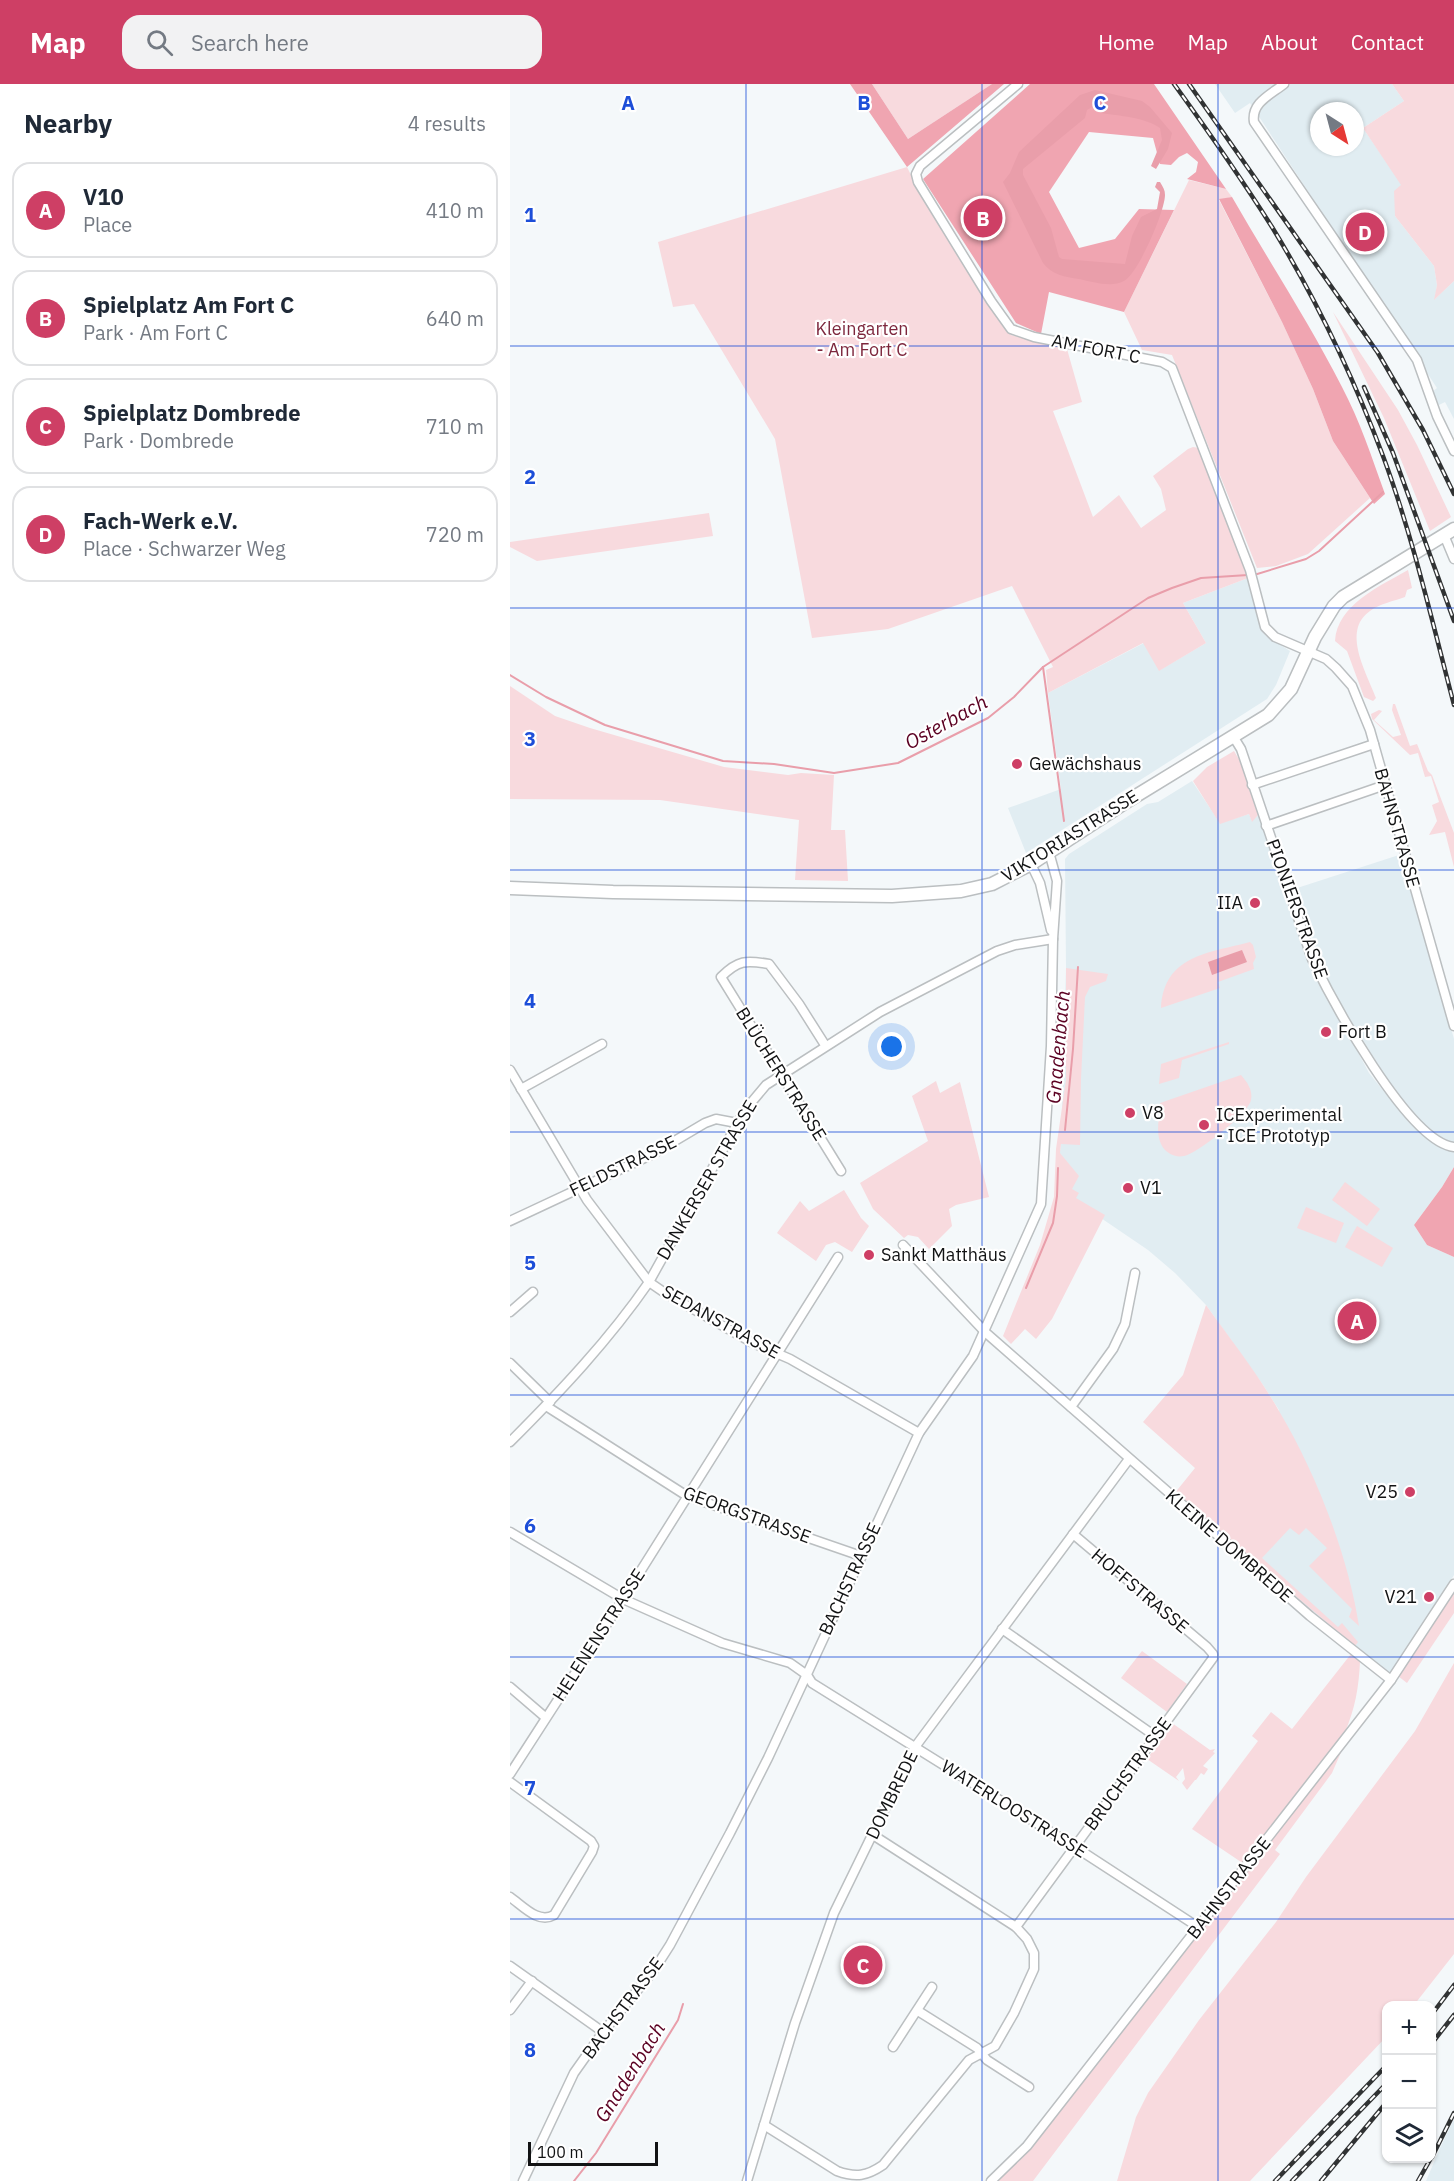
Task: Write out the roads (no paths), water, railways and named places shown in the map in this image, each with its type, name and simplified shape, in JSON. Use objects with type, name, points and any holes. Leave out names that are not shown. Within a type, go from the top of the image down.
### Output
[{"type":"main road","name":"VIKTORIASTRASSE","points":[[510,888],[892,896],[975,889],[1008,877],[1268,715],[1291,688],[1317,633],[1334,606],[1343,597],[1449,532]]},
{"type":"street","name":"AM FORT C","points":[[1018,84],[920,166],[916,174],[918,182],[991,301],[1011,329],[1034,337],[1162,362],[1172,368],[1251,574],[1261,618],[1267,631],[1309,652]]},
{"type":"street","points":[[1284,84],[1257,104],[1252,113],[1254,122],[1417,360],[1437,416],[1454,452]]},
{"type":"street","points":[[1449,532],[1454,559]]},
{"type":"street","name":"BAHNSTRASSE","points":[[1309,652],[1326,659],[1346,677],[1352,686],[1374,744],[1454,1026]]},
{"type":"street","name":"PIONIERSTRASSE","points":[[1233,736],[1240,749],[1312,958],[1338,1008],[1382,1080],[1403,1107],[1429,1135],[1440,1143],[1454,1147]]},
{"type":"street","points":[[1252,785],[1374,744]]},
{"type":"street","points":[[1266,826],[1385,785]]},
{"type":"street","name":"BACHSTRASSE","points":[[523,2181],[574,2073],[603,2032],[654,1970],[670,1945],[763,1767],[919,1433],[973,1356],[1041,1204],[1051,1046],[1053,939],[1057,881],[1050,852]]},
{"type":"street","name":"BACHSTRASSE","points":[[1031,864],[1040,883],[1053,939]]},
{"type":"street","name":"DANKERSER STRASSE","points":[[510,1442],[548,1404],[612,1332],[649,1281],[737,1124],[765,1084],[880,1012],[997,951],[1015,945],[1053,939]]},
{"type":"street","name":"BLÜCHERSTRASSE","points":[[825,1045],[799,1004],[769,964],[750,961],[734,964],[721,977],[841,1171]]},
{"type":"street","points":[[521,1089],[602,1044]]},
{"type":"street","name":"SEDANSTRASSE","points":[[510,1070],[580,1188],[613,1236],[649,1281],[665,1293],[753,1343],[778,1353],[919,1433]]},
{"type":"street","name":"FELDSTRASSE","points":[[510,1221],[660,1151],[705,1123],[716,1119],[737,1124]]},
{"type":"street","points":[[903,1245],[985,1332]]},
{"type":"street","name":"HELENENSTRASSE","points":[[510,1774],[838,1257]]},
{"type":"street","points":[[1071,1407],[1113,1349],[1125,1324],[1135,1274]]},
{"type":"street","points":[[510,1312],[533,1292]]},
{"type":"street","name":"KLEINE DOMBREDE","points":[[985,1332],[1310,1616],[1391,1680]]},
{"type":"street","name":"GEORGSTRASSE","points":[[510,1363],[548,1404],[687,1496],[861,1556]]},
{"type":"street","name":"DOMBREDE","points":[[747,2181],[805,1994],[834,1913],[915,1747],[1129,1459]]},
{"type":"street","name":"WATERLOOSTRASSE","points":[[510,1532],[623,1599],[722,1643],[790,1663],[807,1675],[812,1683],[1075,1847],[1198,1927]]},
{"type":"street","name":"HOFFSTRASSE","points":[[1073,1534],[1208,1647]]},
{"type":"street","name":"BAHNSTRASSE","points":[[991,2181],[1027,2146],[1391,1680],[1454,1584]]},
{"type":"street","points":[[1002,1629],[1155,1736]]},
{"type":"street","name":"BRUCHSTRASSE","points":[[1016,1927],[1211,1662],[1213,1654],[1208,1647]]},
{"type":"street","points":[[510,1687],[545,1717]]},
{"type":"street","points":[[510,1782],[594,1845],[554,1915],[540,1918],[510,1897]]},
{"type":"street","points":[[764,2125],[837,2171],[861,2176],[872,2173],[883,2165],[969,2060],[994,2046],[1014,2013],[1035,1969],[1034,1953],[1027,1939],[1016,1927],[873,1835]]},
{"type":"street","points":[[510,1966],[603,2032]]},
{"type":"street","points":[[510,2010],[532,1981]]},
{"type":"street","points":[[893,2047],[933,1987]]},
{"type":"street","points":[[918,2011],[977,2048],[987,2060],[1029,2087]]},
{"type":"waterway","name":"Osterbach","points":[[1254,575],[1306,559],[1319,551],[1383,492]]},
{"type":"waterway","name":"Osterbach","points":[[510,675],[546,697],[605,725],[723,761],[774,764],[834,773],[898,763],[988,718],[1014,697],[1043,667],[1148,598],[1201,578],[1248,575]]},
{"type":"waterway","name":"Gnadenbach","points":[[1043,667],[1064,821]]},
{"type":"waterway","name":"Gnadenbach","points":[[1065,1130],[1078,967]]},
{"type":"waterway","name":"Gnadenbach","points":[[1026,1288],[1053,1223],[1058,1168]]},
{"type":"waterway","name":"Gnadenbach","points":[[574,2181],[596,2153],[678,2020],[683,2004]]},
{"type":"railway","points":[[1174,84],[1272,227],[1319,310],[1346,367],[1383,456],[1404,517],[1454,705]]},
{"type":"railway","points":[[1189,84],[1378,353],[1423,430],[1454,494]]},
{"type":"railway","points":[[1364,387],[1393,453],[1454,621]]},
{"type":"railway","points":[[1436,2009],[1454,1985]]},
{"type":"railway","points":[[1436,2038],[1454,2015]]},
{"type":"railway","points":[[1275,2181],[1382,2070]]},
{"type":"railway","points":[[1292,2181],[1382,2088]]},
{"type":"railway","points":[[1321,2181],[1382,2108]]},
{"type":"railway","points":[[1436,2149],[1454,2113]]},
{"type":"railway","points":[[1418,2181],[1428,2163]]},
{"type":"place","name":"Spielplatz Am Fort C","points":[[983,218]]},
{"type":"place","name":"Fach-Werk e.V.","points":[[1365,232]]},
{"type":"place","name":"Gewächshaus","points":[[1017,764]]},
{"type":"place","name":"IIA","points":[[1255,903]]},
{"type":"place","name":"Fort B","points":[[1326,1032]]},
{"type":"place","name":"V8","points":[[1130,1113]]},
{"type":"place","name":"ICExperimental - ICE Prototyp","points":[[1204,1125]]},
{"type":"place","name":"V1","points":[[1128,1188]]},
{"type":"place","name":"Sankt Matthäus","points":[[869,1255]]},
{"type":"place","name":"V10","points":[[1357,1321]]},
{"type":"place","name":"V25","points":[[1410,1492]]},
{"type":"place","name":"V21","points":[[1429,1597]]},
{"type":"place","name":"Spielplatz Dombrede","points":[[863,1965]]},
{"type":"park label","name":"Kleingarten - Am Fort C","points":[[862,339]]}]
